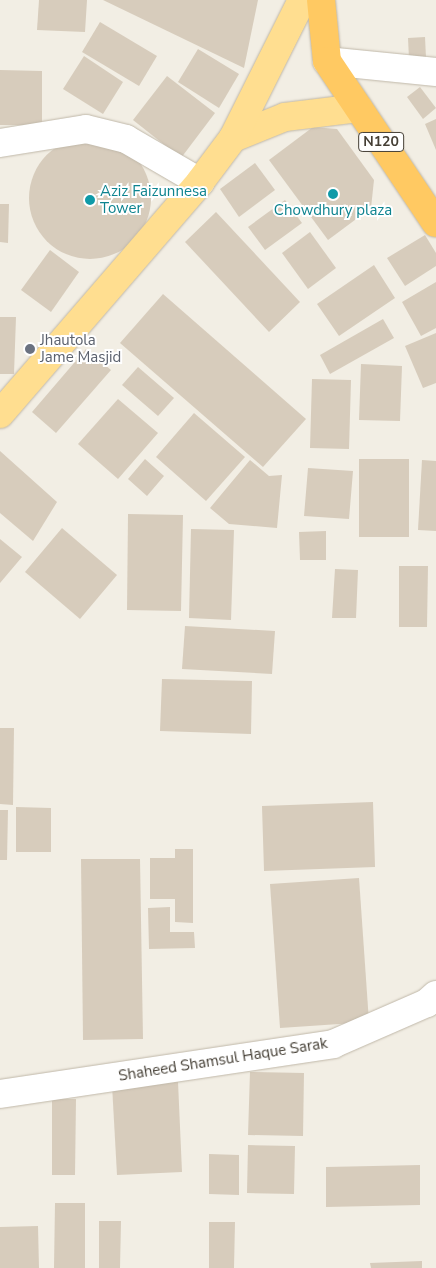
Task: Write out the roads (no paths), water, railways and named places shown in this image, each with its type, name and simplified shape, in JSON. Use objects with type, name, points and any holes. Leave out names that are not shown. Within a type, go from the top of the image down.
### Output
[{"type":"highway","name":"N120","points":[[322,0],[327,61],[436,223]]},
{"type":"main road","points":[[0,414],[200,182],[233,138],[302,0]]},
{"type":"main road","points":[[233,138],[285,117],[358,108]]},
{"type":"street","points":[[327,61],[436,72]]},
{"type":"street","points":[[0,143],[86,129],[126,139],[200,182]]},
{"type":"street","name":"Shaheed Shamsul Haque Sarak","points":[[0,1094],[333,1044],[427,1002],[436,995]]},
{"type":"place","name":"Chowdhury plaza","points":[[333,194]]},
{"type":"place","name":"Aziz Faizunnesa Tower","points":[[90,200]]},
{"type":"place","name":"Jhautola Jame Masjid","points":[[30,349]]}]
